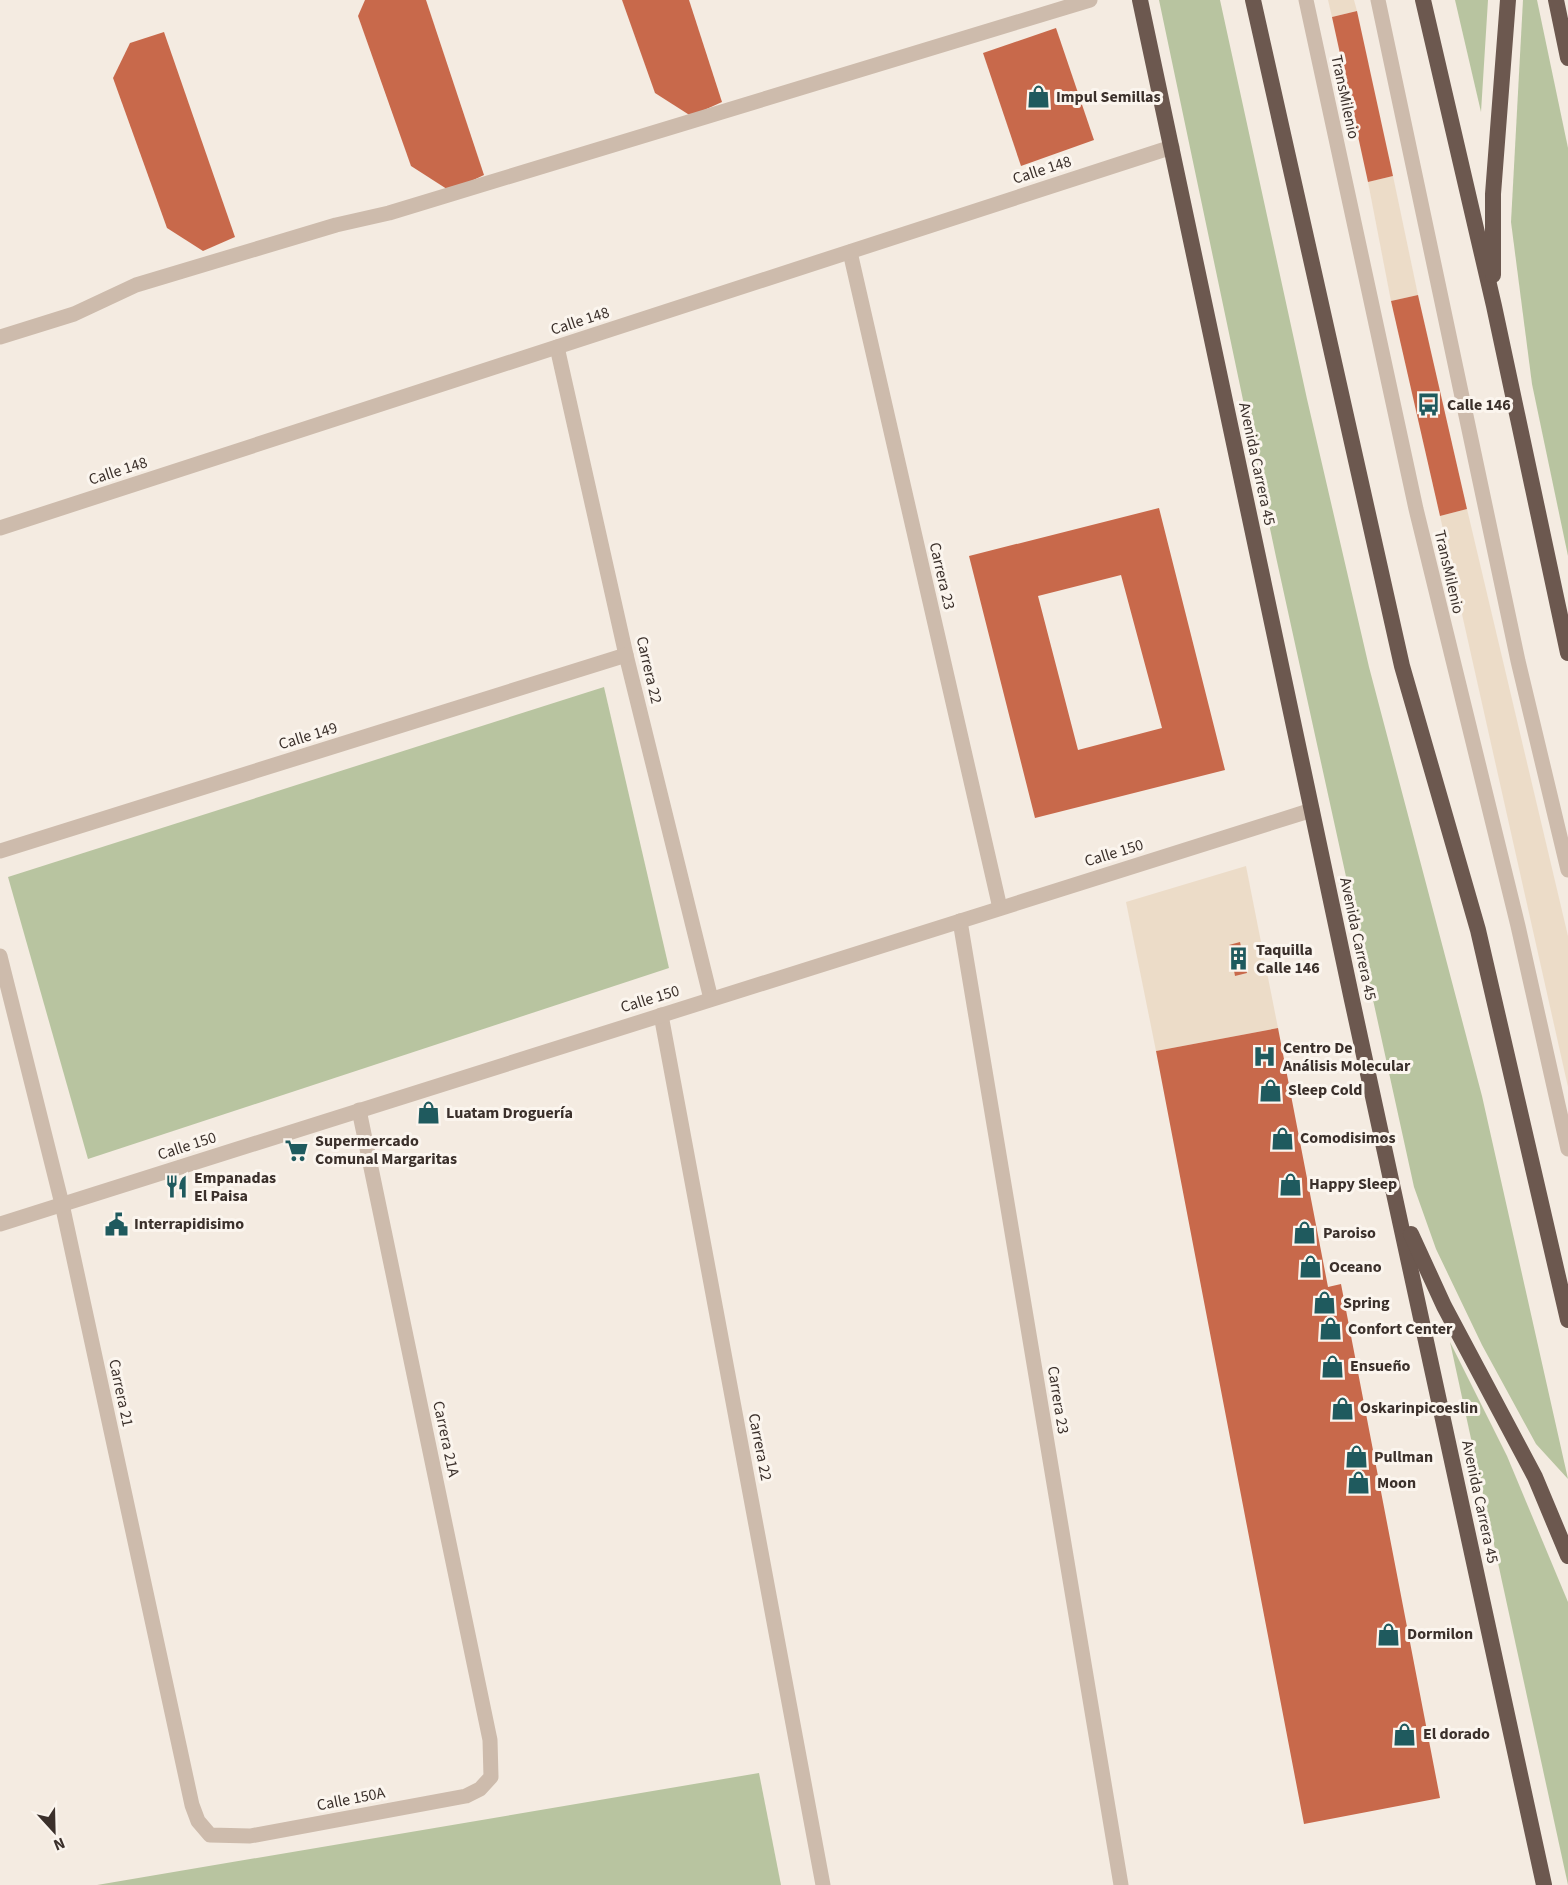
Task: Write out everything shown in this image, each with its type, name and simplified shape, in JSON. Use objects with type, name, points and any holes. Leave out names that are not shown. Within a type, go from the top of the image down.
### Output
[{"type":"highway","name":"Avenida Carrera 45","points":[[1140,0],[1544,1885]]},
{"type":"highway","points":[[1253,0],[1402,666],[1478,930],[1568,1320]]},
{"type":"highway","points":[[1423,0],[1494,306],[1568,652]]},
{"type":"highway","points":[[1494,306],[1493,194],[1508,0]]},
{"type":"highway","points":[[1556,0],[1568,58]]},
{"type":"highway","points":[[1396,1200],[1435,1288],[1535,1477],[1568,1556]]},
{"type":"street","points":[[0,337],[74,314],[136,285],[336,225],[388,213],[1090,0]]},
{"type":"street","name":"TransMilenio","points":[[1306,0],[1416,508],[1518,926],[1568,1149]]},
{"type":"street","points":[[1378,0],[1518,662],[1568,870]]},
{"type":"street","name":"Calle 148","points":[[0,528],[1172,147]]},
{"type":"street","name":"Carrera 23","points":[[849,252],[1000,908]]},
{"type":"street","name":"Carrera 22","points":[[557,347],[627,655],[711,999]]},
{"type":"street","name":"Calle 149","points":[[0,851],[627,655]]},
{"type":"street","name":"Calle 150","points":[[0,1224],[1312,810]]},
{"type":"street","name":"Carrera 23","points":[[960,921],[1121,1885]]},
{"type":"street","name":"Carrera 21","points":[[0,956],[62,1204],[192,1805],[198,1821],[210,1835]]},
{"type":"street","name":"Carrera 22","points":[[661,1015],[823,1885]]},
{"type":"street","name":"Carrera 21A","points":[[359,1110],[490,1740],[491,1777]]},
{"type":"street","name":"Calle 150A","points":[[210,1835],[250,1836],[466,1796],[480,1789],[491,1777]]},
{"type":"green space","points":[[1159,0],[1220,0],[1307,399],[1369,667],[1482,1096],[1568,1479],[1536,1444],[1482,1345],[1436,1249],[1414,1187],[1276,557]]},
{"type":"green space","points":[[1455,0],[1488,0],[1481,112]]},
{"type":"green space","points":[[1523,0],[1537,0],[1568,148],[1568,556],[1532,384],[1511,222]]},
{"type":"green space","points":[[604,687],[669,968],[88,1159],[8,877]]},
{"type":"green space","points":[[1450,1342],[1507,1456],[1568,1602],[1568,1885]]},
{"type":"green space","points":[[759,1773],[781,1885],[97,1885]]},
{"type":"shaded area","points":[[1328,0],[1354,0],[1357,11],[1332,17]]},
{"type":"shaded area","points":[[1393,176],[1418,295],[1391,301],[1368,182]]},
{"type":"shaded area","points":[[1467,509],[1568,936],[1568,1087],[1440,516]]},
{"type":"shaded area","points":[[1246,866],[1278,1028],[1156,1051],[1126,902]]},
{"type":"building","points":[[365,0],[426,0],[484,175],[450,191],[411,166],[358,16]]},
{"type":"building","points":[[622,0],[689,0],[722,102],[691,116],[655,93]]},
{"type":"building","points":[[1357,11],[1393,176],[1368,182],[1332,17]]},
{"type":"building","name":"Impul Semillas","points":[[1056,28],[1094,140],[1021,166],[983,53]]},
{"type":"building","points":[[164,32],[235,237],[203,251],[167,228],[113,78],[130,43]]},
{"type":"building","name":"Calle 146","points":[[1418,295],[1467,509],[1440,516],[1391,301]]},
{"type":"building","points":[[1159,508],[1225,770],[1035,818],[969,556]],"holes":[[[1121,575],[1162,728],[1078,750],[1038,596]]]},
{"type":"building","name":"Taquilla Calle 146","points":[[1240,942],[1247,973],[1235,976],[1229,945]]},
{"type":"building","points":[[1278,1028],[1328,1287],[1341,1284],[1440,1798],[1304,1824],[1156,1051]]},
{"type":"place","name":"Impul Semillas","points":[[1038,97]]},
{"type":"place","name":"Calle 146","points":[[1429,405]]},
{"type":"place","name":"Taquilla Calle 146","points":[[1238,959]]},
{"type":"place","name":"Centro De Análisis Molecular","points":[[1265,1057]]},
{"type":"place","name":"Sleep Cold","points":[[1270,1090]]},
{"type":"place","name":"Luatam Droguería","points":[[428,1113]]},
{"type":"place","name":"Comodisimos","points":[[1282,1138]]},
{"type":"place","name":"Supermercado Comunal Margaritas","points":[[297,1150]]},
{"type":"place","name":"Happy Sleep","points":[[1291,1184]]},
{"type":"place","name":"Empanadas El Paisa","points":[[176,1187]]},
{"type":"place","name":"Interrapidisimo","points":[[116,1224]]},
{"type":"place","name":"Paroiso","points":[[1305,1233]]},
{"type":"place","name":"Oceano","points":[[1311,1267]]},
{"type":"place","name":"Spring","points":[[1325,1303]]},
{"type":"place","name":"Confort Center","points":[[1330,1329]]},
{"type":"place","name":"Ensueño","points":[[1332,1366]]},
{"type":"place","name":"Oskarinpicoeslin","points":[[1342,1408]]},
{"type":"place","name":"Pullman","points":[[1356,1457]]},
{"type":"place","name":"Moon","points":[[1359,1483]]},
{"type":"place","name":"Dormilon","points":[[1389,1634]]},
{"type":"place","name":"El dorado","points":[[1405,1734]]}]
